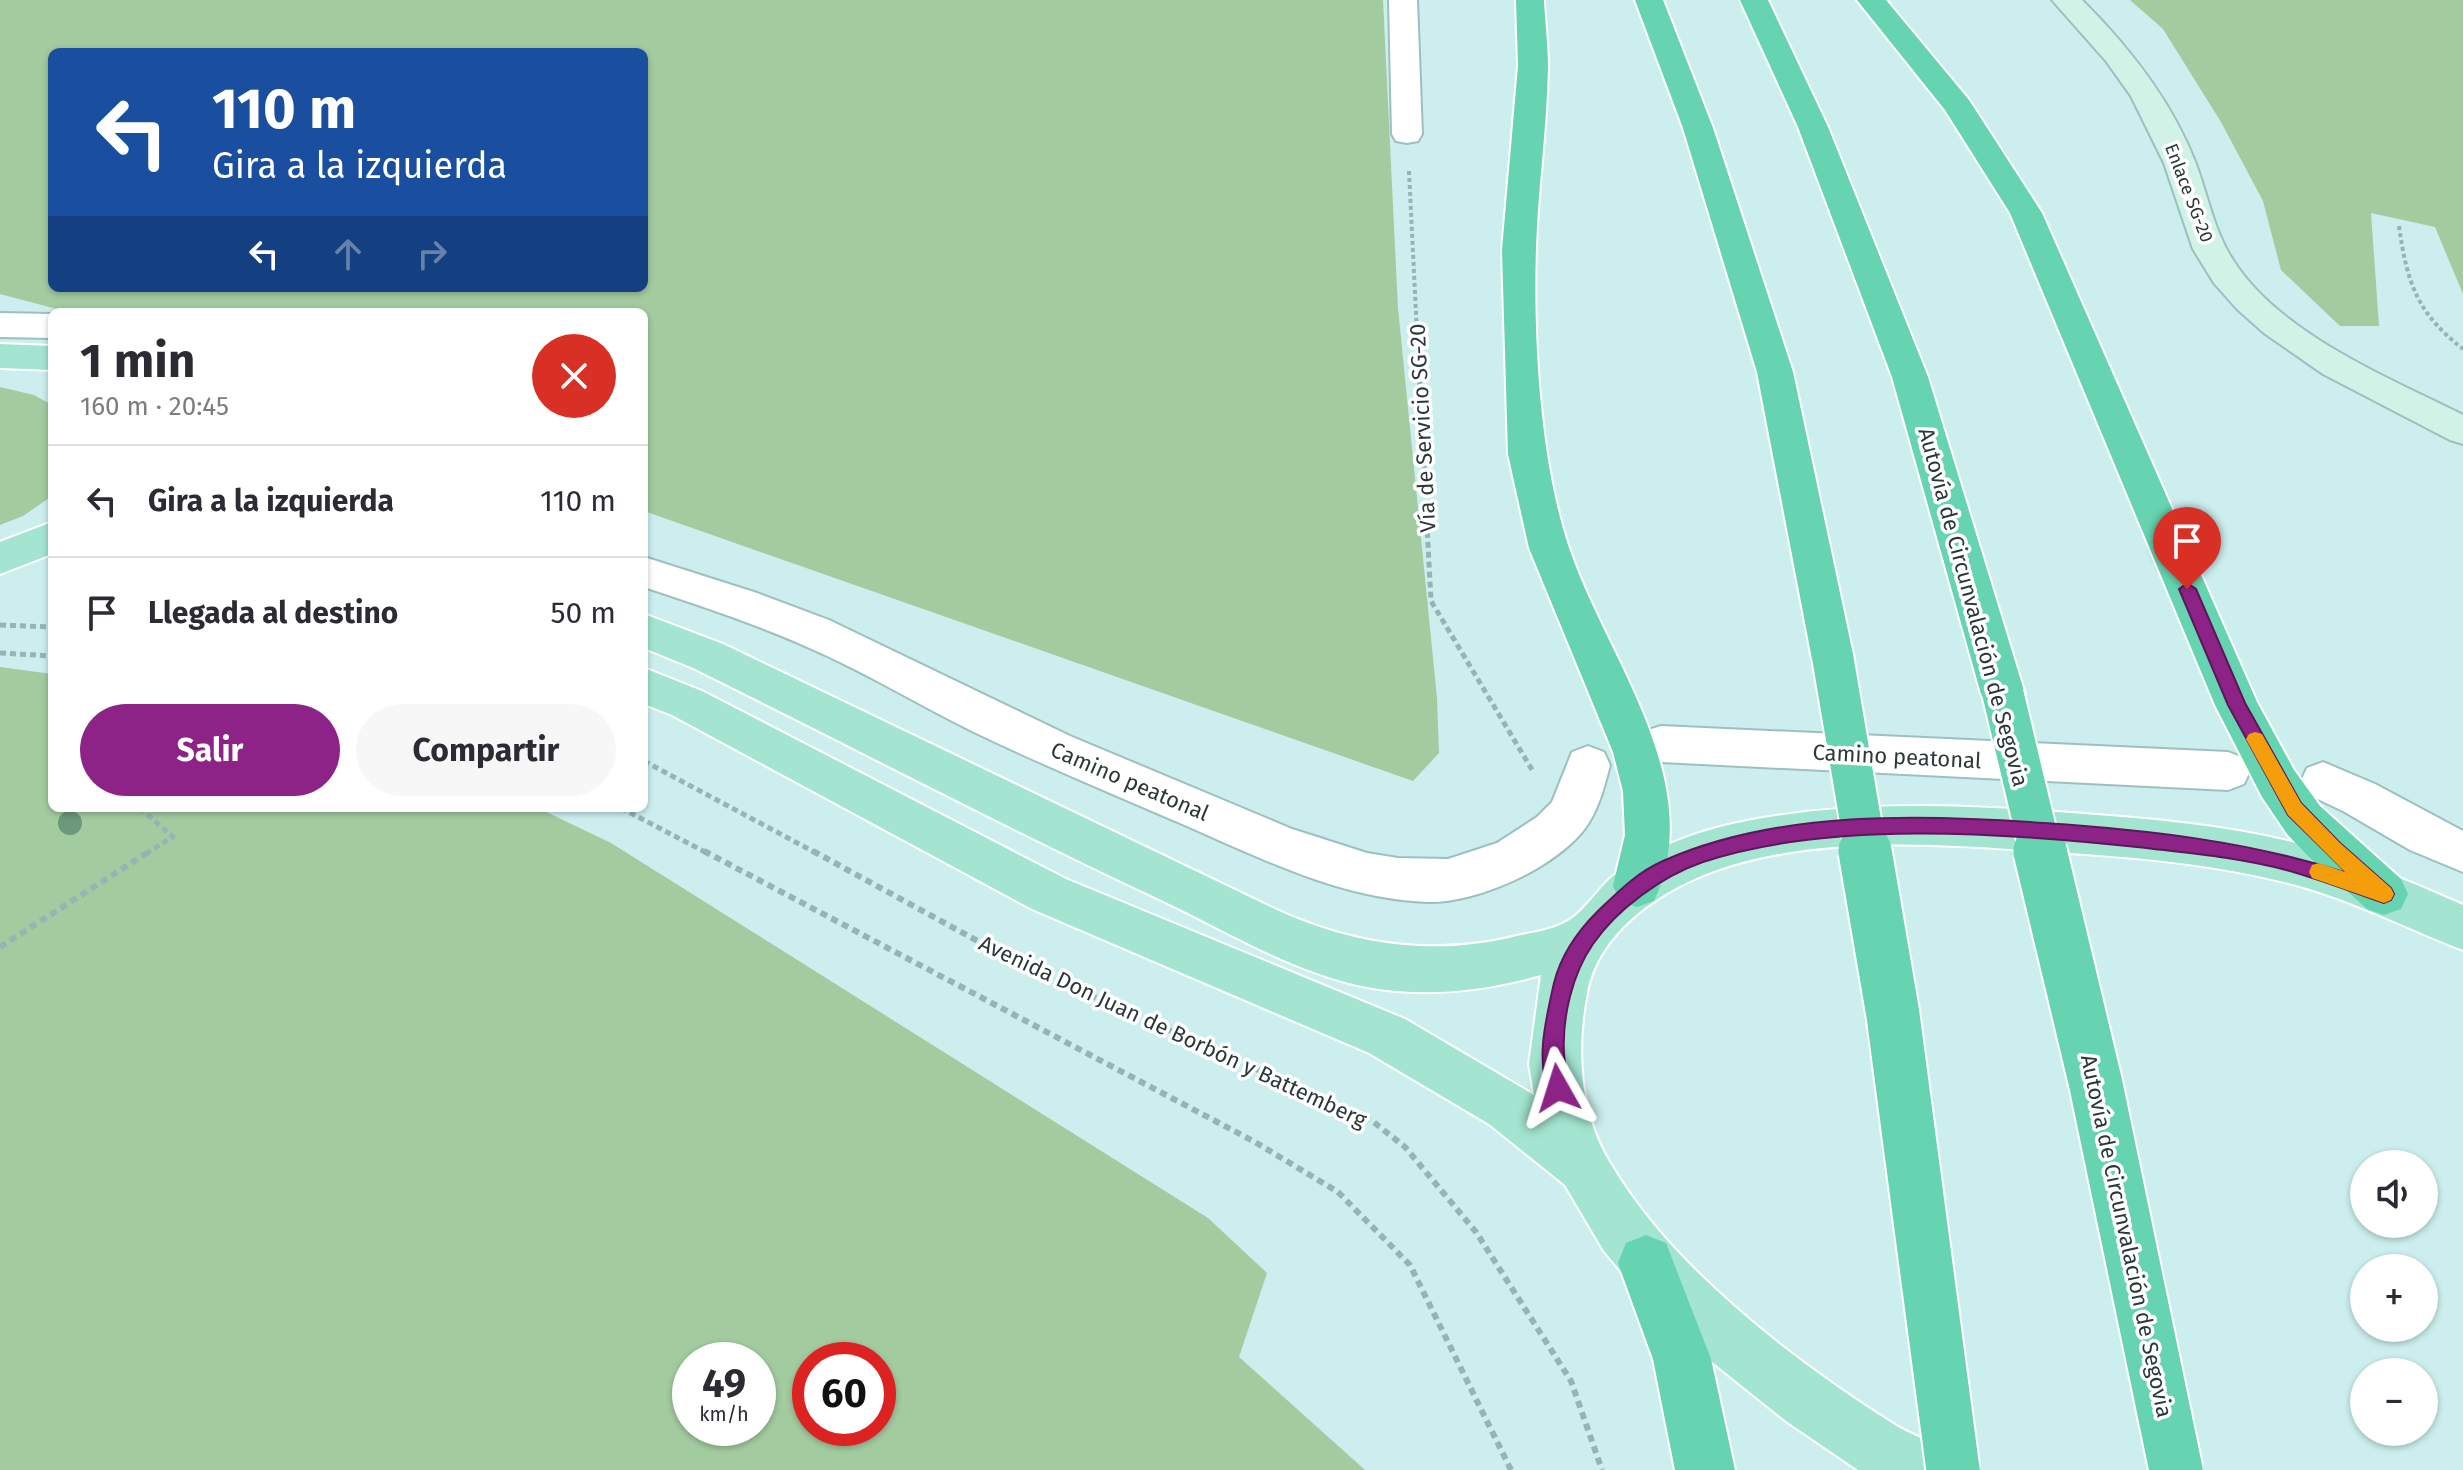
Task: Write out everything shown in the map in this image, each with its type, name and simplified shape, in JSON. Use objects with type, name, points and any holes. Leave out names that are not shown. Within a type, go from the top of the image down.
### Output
[{"type":"highway","points":[[1530,0],[1533,66],[1519,250],[1527,454],[1549,548],[1635,752],[1646,791],[1648,835],[1637,886]]},
{"type":"highway","points":[[1649,0],[1698,128],[1775,372],[1833,659],[1893,1015],[1953,1470]]},
{"type":"highway","name":"Autovía de Circunvalación de Segovia","points":[[1754,0],[1813,127],[1910,377],[2003,694],[2096,1085],[2176,1470]]},
{"type":"highway","points":[[1871,0],[1958,106],[2026,213],[2237,705],[2274,774],[2295,809],[2333,849],[2384,894]]},
{"type":"highway","points":[[1646,1263],[1682,1359],[1705,1470]]},
{"type":"main road","points":[[0,356],[48,358]]},
{"type":"main road","points":[[0,559],[48,539]]},
{"type":"main road","points":[[0,567],[48,566]]},
{"type":"main road","points":[[648,632],[708,656],[1100,849],[1327,954],[1388,968],[1446,971],[1547,952],[1587,936]]},
{"type":"main road","points":[[648,687],[687,703],[1049,894],[1387,1036],[1507,1106],[1582,1166]]},
{"type":"main road","points":[[1917,1470],[1856,1434],[1760,1366],[1701,1318],[1646,1263],[1610,1214],[1582,1166],[1561,1101],[1554,1053],[1555,1022],[1568,969],[1587,936],[1637,886],[1667,868],[1700,854],[1757,840],[1826,831],[1955,825],[2102,835],[2218,848],[2286,862],[2384,894],[2463,928]]},
{"type":"street","points":[[1403,0],[1407,134]]},
{"type":"street","name":"Enlace SG-20","points":[[2066,0],[2123,63],[2153,107],[2180,162],[2199,228],[2225,275],[2264,314],[2304,345],[2463,431]]},
{"type":"street","points":[[0,325],[48,326]]},
{"type":"street","name":"Camino peatonal","points":[[648,573],[720,594],[837,642],[1009,729],[1327,862],[1393,879],[1433,881],[1468,874],[1514,858],[1550,835],[1577,802],[1588,765]]},
{"type":"street","name":"Camino peatonal","points":[[1661,744],[2228,771]]},
{"type":"street","points":[[2323,781],[2351,792],[2426,839],[2463,852]]},
{"type":"path","name":"Vía de Servicio SG-20","points":[[1407,134],[1431,601],[1562,820]]},
{"type":"path","points":[[2399,226],[2406,278],[2424,314],[2463,349]]},
{"type":"path","points":[[0,625],[48,627]]},
{"type":"path","points":[[0,653],[48,656]]},
{"type":"path","name":"Avenida Don Juan de Borbón y Battemberg","points":[[648,763],[766,824],[966,937],[1069,987],[1371,1120],[1405,1147],[1476,1232],[1571,1381],[1602,1470]]},
{"type":"path","points":[[0,947],[173,837],[145,812]]},
{"type":"path","points":[[629,812],[1255,1142],[1338,1192],[1410,1265],[1511,1470]]},
{"type":"green space","points":[[0,0],[1383,0],[1398,308],[1437,698],[1439,753],[1413,781],[648,512],[648,308],[53,308],[0,294]]},
{"type":"green space","points":[[2130,0],[2463,0],[2463,294],[2435,227],[2371,213],[2379,326],[2340,326],[2281,270],[2263,201],[2221,122],[2163,29]]},
{"type":"green space","points":[[0,387],[34,395],[48,403],[48,499],[23,516],[0,525]]},
{"type":"green space","points":[[0,667],[48,673],[48,812],[546,812],[611,843],[1208,1218],[1267,1273],[1239,1357],[1365,1470],[0,1470]]},
{"type":"slow traffic","points":[[2255,739],[2295,809],[2333,849],[2384,894],[2319,872]]},
{"type":"route","points":[[1558,1088],[1554,1053],[1555,1022],[1568,969],[1587,936],[1637,886],[1667,868],[1700,854],[1757,840],[1826,831],[1955,825],[2102,835],[2218,848],[2286,862],[2384,894],[2333,849],[2295,809],[2237,705],[2187,589]]}]
